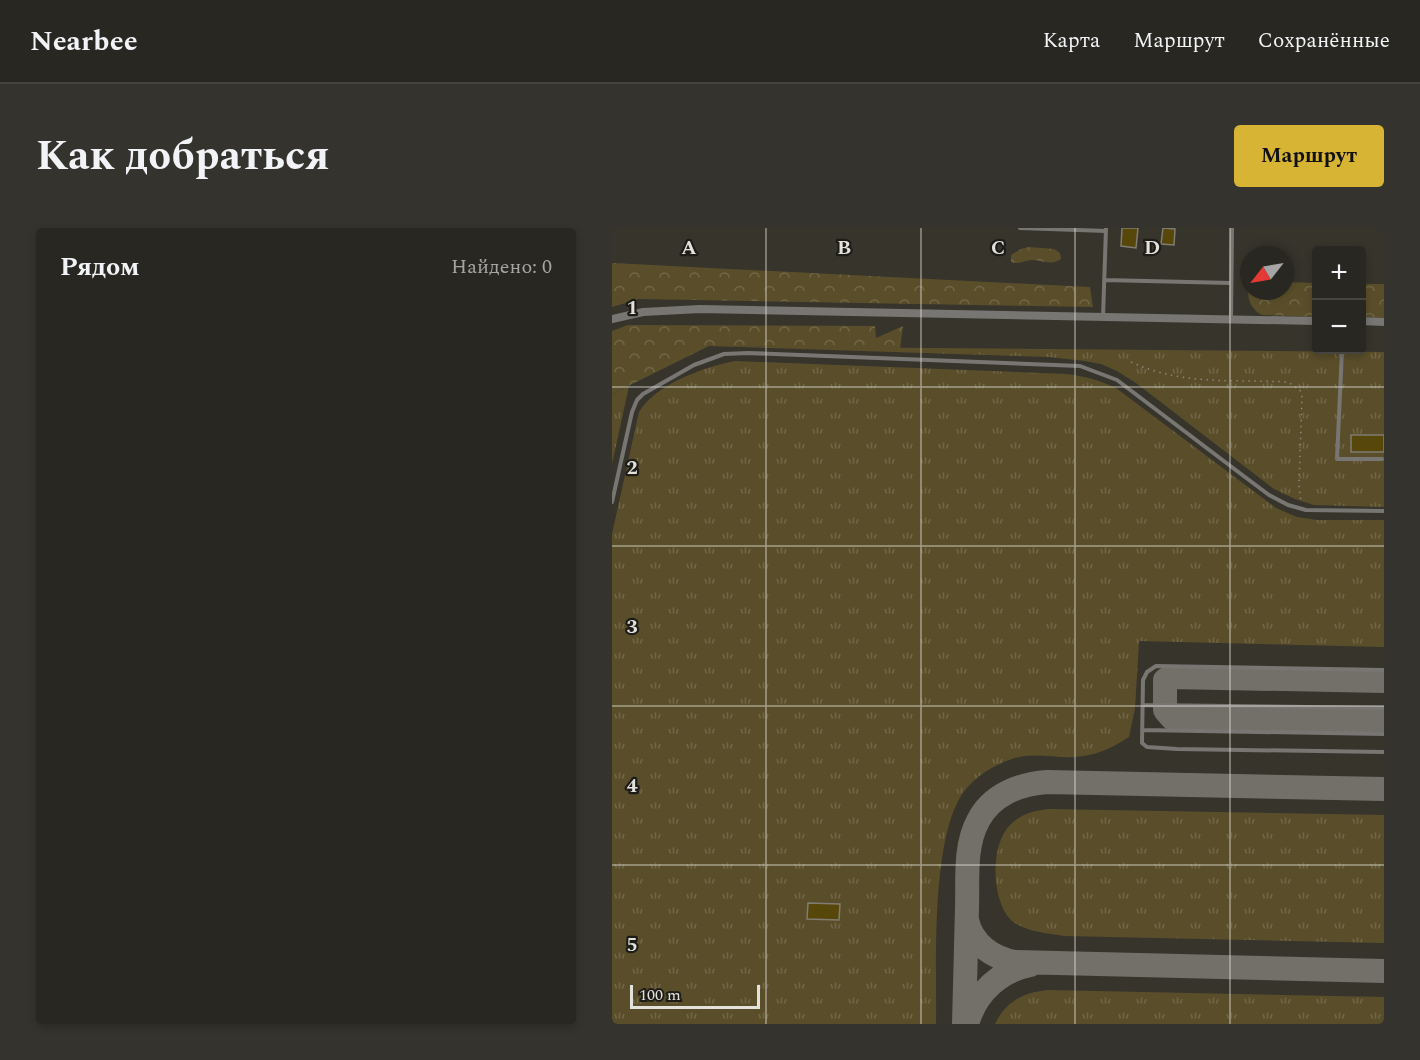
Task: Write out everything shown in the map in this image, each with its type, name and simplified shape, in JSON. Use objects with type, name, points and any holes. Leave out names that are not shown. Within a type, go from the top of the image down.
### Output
[{"type":"street","points":[[612,319],[644,312],[700,309],[1312,321]]},
{"type":"street","points":[[1366,321],[1384,322]]},
{"type":"lane","points":[[1020,228],[1105,229],[1103,317]]},
{"type":"lane","points":[[1231,320],[1232,228]]},
{"type":"lane","points":[[1104,280],[1231,283]]},
{"type":"lane","points":[[612,502],[632,412],[638,400],[652,388],[712,357],[748,353],[1080,366],[1117,380],[1269,495],[1288,505],[1302,509],[1384,511]]},
{"type":"lane","points":[[1342,354],[1337,459],[1382,459]]},
{"type":"lane","points":[[1384,670],[1156,666],[1147,672],[1143,680],[1142,730],[1142,743],[1147,747],[1384,752]]},
{"type":"lane","points":[[1143,705],[1384,708]]},
{"type":"lane","points":[[1142,730],[1384,734]]},
{"type":"path","points":[[1131,362],[1150,371],[1170,376],[1234,382],[1288,382],[1295,386],[1302,397],[1299,486],[1302,509]]},
{"type":"green space","points":[[1029,247],[1054,249],[1060,253],[1061,259],[1050,262],[1031,260],[1011,262],[1011,255]]},
{"type":"green space","points":[[612,263],[1090,287],[1093,307],[639,299],[612,307]]},
{"type":"green space","points":[[1294,282],[1312,283],[1312,317],[1262,315],[1249,300],[1294,300]]},
{"type":"green space","points":[[1366,284],[1384,284],[1384,318],[1366,317]]},
{"type":"green space","points":[[628,325],[875,326],[876,338],[903,326],[900,349],[709,346],[612,394],[612,331]]},
{"type":"green space","points":[[709,346],[1312,351],[1312,354],[1384,352],[1384,507],[1314,505],[1295,499],[1274,489],[1136,383],[1117,371],[1101,364],[1049,357]]},
{"type":"green space","points":[[735,361],[1066,374],[1110,385],[1276,508],[1297,517],[1317,520],[1384,520],[1384,647],[1139,641],[1135,708],[1129,737],[1110,748],[1089,755],[1019,757],[983,773],[965,790],[954,811],[946,837],[941,869],[936,936],[936,1024],[612,1024],[612,534],[639,412],[657,393],[682,378]]},
{"type":"green space","points":[[629,386],[612,464],[612,394]]},
{"type":"green space","points":[[1048,809],[1384,815],[1384,943],[1064,936],[1023,927],[1011,920],[1004,911],[997,886],[996,859],[1003,834],[1014,821],[1028,814]]},
{"type":"green space","points":[[1047,990],[1384,997],[1384,1024],[995,1024],[1004,1009],[1016,999],[1030,993]]},
{"type":"building","points":[[1122,228],[1138,228],[1136,248],[1121,246]]},
{"type":"building","points":[[1163,228],[1175,229],[1174,245],[1161,244]]},
{"type":"building","points":[[1351,435],[1384,435],[1384,452],[1351,452]]},
{"type":"building","points":[[808,903],[840,904],[839,920],[807,919]]},
{"type":"taxiway","points":[[1384,681],[1170,677],[1165,680],[1165,710],[1172,718],[1384,721]]},
{"type":"taxiway","points":[[964,1024],[968,864],[971,842],[978,821],[984,812],[990,804],[1007,792],[1026,785],[1047,782],[1384,789]]},
{"type":"taxiway","points":[[967,920],[979,943],[991,953],[1015,962],[1384,971]]},
{"type":"taxiway","points":[[968,1021],[977,1001],[991,984],[1009,972],[1030,965]]}]
